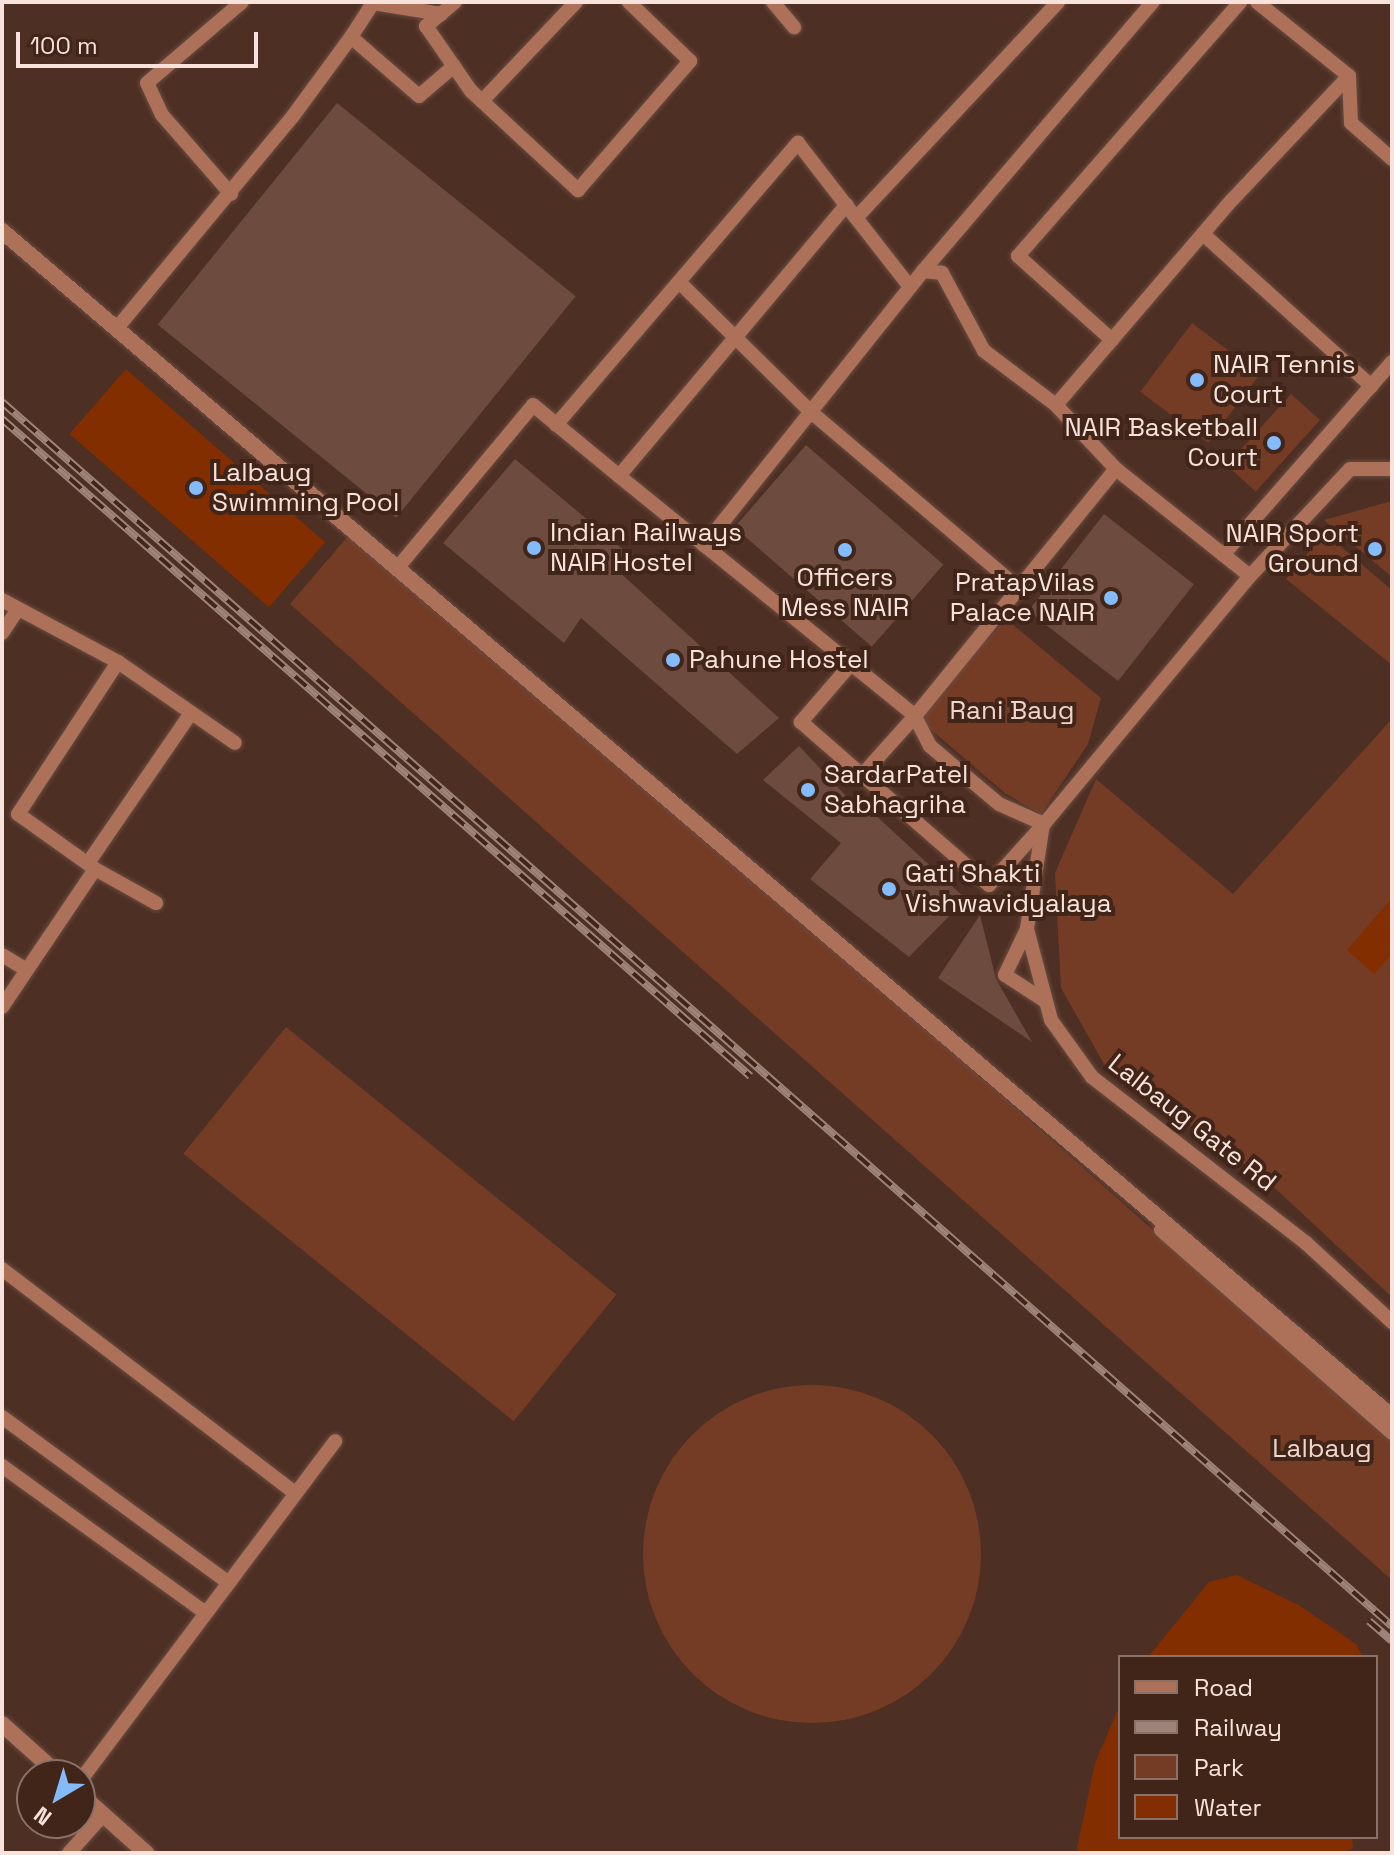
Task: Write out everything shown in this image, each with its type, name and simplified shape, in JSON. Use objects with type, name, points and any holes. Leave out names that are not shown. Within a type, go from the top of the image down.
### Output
[{"type":"street","points":[[231,194],[162,115],[147,83],[242,2]]},
{"type":"street","points":[[455,2],[426,26],[482,101],[578,190],[690,61],[629,2]]},
{"type":"street","points":[[482,101],[576,2]]},
{"type":"street","points":[[773,2],[794,27]]},
{"type":"street","points":[[856,218],[1058,2]]},
{"type":"street","points":[[704,545],[923,271],[1153,2]]},
{"type":"street","points":[[1112,340],[1018,256],[1240,2]]},
{"type":"street","points":[[1257,2],[1349,76],[1351,123],[1392,159]]},
{"type":"street","points":[[117,328],[231,194],[351,37],[373,3],[441,14]]},
{"type":"street","points":[[351,37],[419,96],[454,66]]},
{"type":"street","points":[[1056,405],[1203,234],[1349,76]]},
{"type":"street","points":[[556,425],[798,143],[910,287]]},
{"type":"street","points":[[619,476],[846,205]]},
{"type":"street","points":[[2,231],[885,979],[1392,1417]]},
{"type":"street","points":[[1203,234],[1371,386]]},
{"type":"street","points":[[923,271],[942,273],[984,351],[1056,405],[1116,469],[1250,576]]},
{"type":"street","points":[[679,282],[733,340],[811,412],[1020,589]]},
{"type":"street","points":[[1223,555],[1392,362]]},
{"type":"street","points":[[399,566],[533,405],[915,716],[930,746],[999,804],[1044,824]]},
{"type":"street","points":[[862,775],[915,716],[1116,469]]},
{"type":"street","points":[[851,664],[801,722],[989,885],[1044,824],[1250,576],[1350,469],[1392,469]]},
{"type":"street","points":[[2,600],[118,662],[189,716],[235,743]]},
{"type":"street","points":[[2,633],[18,609]]},
{"type":"street","points":[[118,662],[18,814],[92,866],[156,903]]},
{"type":"street","points":[[2,1007],[189,716]]},
{"type":"street","name":"Lalbaug Gate Rd","points":[[1044,824],[1027,929],[1051,1020],[1092,1077],[1306,1243],[1392,1322]]},
{"type":"street","points":[[1027,929],[1005,975],[1045,1001]]},
{"type":"street","points":[[2,955],[27,970]]},
{"type":"street","points":[[885,979],[901,1001],[1392,1433]]},
{"type":"street","points":[[2,1269],[294,1492]]},
{"type":"street","points":[[2,1417],[229,1583]]},
{"type":"street","points":[[96,1760],[335,1441]]},
{"type":"street","points":[[2,1466],[206,1613]]},
{"type":"street","points":[[2,1724],[41,1759]]},
{"type":"street","points":[[96,1809],[146,1853]]},
{"type":"street","points":[[69,1853],[103,1815]]},
{"type":"green space","name":"NAIR Tennis Court","points":[[1192,323],[1260,374],[1208,443],[1140,392]]},
{"type":"green space","name":"NAIR Basketball Court","points":[[1291,394],[1320,420],[1256,491],[1227,465]]},
{"type":"green space","name":"NAIR Sport Ground","points":[[1392,501],[1392,577],[1324,520]]},
{"type":"green space","points":[[1325,533],[1392,590],[1392,665],[1286,579]]},
{"type":"green space","name":"Lalbaug","points":[[348,536],[958,1057],[1392,1442],[1392,1580],[290,604]]},
{"type":"green space","name":"Rani Baug","points":[[1006,619],[1101,698],[1088,744],[1041,814],[1005,793],[915,716]]},
{"type":"green space","points":[[1392,719],[1392,1297],[1264,1178],[1104,1064],[1061,988],[1055,873],[1096,779],[1233,894]]},
{"type":"green space","points":[[286,1027],[616,1294],[514,1421],[183,1154]]},
{"type":"green space","points":[[812,1385],[861,1392],[892,1405],[919,1423],[943,1447],[961,1474],[974,1505],[981,1554],[974,1603],[961,1634],[943,1661],[919,1685],[892,1703],[861,1716],[812,1723],[763,1716],[732,1703],[705,1685],[681,1661],[663,1634],[650,1603],[643,1554],[650,1505],[663,1474],[681,1447],[705,1423],[732,1405],[763,1392]]},
{"type":"water","name":"Lalbaug Swimming Pool","points":[[126,369],[325,542],[269,607],[70,434]]},
{"type":"water","points":[[1392,898],[1392,954],[1374,974],[1347,950]]},
{"type":"water","points":[[1237,1575],[1300,1606],[1356,1644],[1362,1655],[1150,1655],[1209,1582]]},
{"type":"water","points":[[1118,1710],[1118,1839],[1352,1839],[1353,1848],[1341,1853],[1076,1853],[1095,1763]]},
{"type":"building","points":[[337,103],[576,296],[396,518],[158,324]]},
{"type":"building","name":"Officers Mess NAIR","points":[[806,445],[943,564],[872,647],[734,527]]},
{"type":"building","points":[[515,459],[626,552],[615,568],[779,718],[737,754],[581,618],[564,643],[443,543]]},
{"type":"building","name":"PratapVilas Palace NAIR","points":[[1104,514],[1194,584],[1118,681],[1028,611]]},
{"type":"building","name":"Gati Shakti Vishwavidyalaya","points":[[799,746],[865,816],[870,810],[966,899],[909,957],[810,879],[841,843],[763,780]]},
{"type":"building","points":[[980,915],[996,979],[1032,1042],[938,978]]},
{"type":"railway","points":[[2,402],[1392,1626]]},
{"type":"railway","points":[[2,419],[750,1076]]},
{"type":"railway","points":[[1369,1621],[1392,1641]]},
{"type":"place","name":"NAIR Tennis Court","points":[[1197,380]]},
{"type":"place","name":"NAIR Basketball Court","points":[[1274,443]]},
{"type":"place","name":"Lalbaug Swimming Pool","points":[[196,488]]},
{"type":"place","name":"Indian Railways NAIR Hostel","points":[[534,548]]},
{"type":"place","name":"NAIR Sport Ground","points":[[1375,549]]},
{"type":"place","name":"Officers Mess NAIR","points":[[845,550]]},
{"type":"place","name":"PratapVilas Palace NAIR","points":[[1111,598]]},
{"type":"place","name":"Pahune Hostel","points":[[673,660]]},
{"type":"place","name":"SardarPatel Sabhagriha","points":[[808,790]]},
{"type":"place","name":"Gati Shakti Vishwavidyalaya","points":[[889,889]]}]
